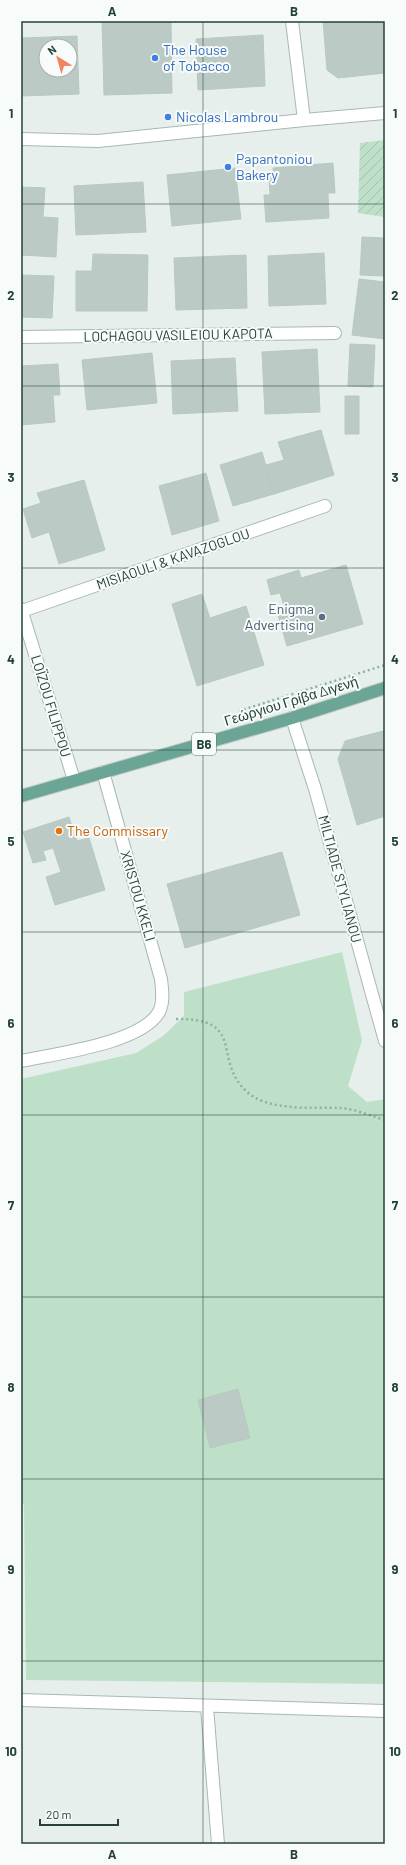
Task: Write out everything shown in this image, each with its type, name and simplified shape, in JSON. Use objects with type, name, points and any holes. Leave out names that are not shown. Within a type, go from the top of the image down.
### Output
[{"type":"main road","name":"Γεώργιου Γρίβα Διγενή","points":[[21,796],[292,718],[385,688]]},
{"type":"street","points":[[292,21],[304,120]]},
{"type":"street","points":[[21,139],[98,141],[304,120],[385,114]]},
{"type":"street","name":"LOCHAGOU VASILEIOU KAPOTA","points":[[21,336],[335,333]]},
{"type":"street","name":"MISIAOULI & KAVAZOGLOU","points":[[21,610],[325,506]]},
{"type":"street","name":"LOÏZOU FILIPPOU","points":[[21,610],[74,780]]},
{"type":"street","name":"MILTIADE STYLIANOU","points":[[292,718],[315,789],[385,1041]]},
{"type":"street","name":"XRISTOU KKELI","points":[[103,772],[161,979],[163,995],[160,1009],[154,1019]]},
{"type":"street","points":[[21,1061],[109,1041],[140,1030],[154,1019]]},
{"type":"street","points":[[21,1700],[207,1707],[385,1711]]},
{"type":"street","points":[[207,1707],[218,1844]]},
{"type":"path","points":[[154,1019],[191,1019],[209,1024],[222,1033],[234,1076],[246,1092],[264,1101],[300,1108],[342,1108],[385,1120]]},
{"type":"green space","points":[[385,140],[385,217],[358,213],[360,143]]},
{"type":"green space","points":[[342,952],[362,1040],[348,1086],[367,1102],[385,1099],[385,1684],[26,1680],[24,1504],[21,1505],[21,1079],[136,1053],[163,1036],[184,1016],[184,992]]},
{"type":"building","points":[[102,21],[171,21],[172,93],[104,95]]},
{"type":"building","points":[[323,21],[368,21],[368,23],[385,21],[385,73],[338,78],[327,70]]},
{"type":"building","points":[[263,35],[265,86],[198,90],[196,39]]},
{"type":"building","points":[[77,36],[77,38],[38,38],[38,78],[78,78],[78,65],[79,94],[21,96],[21,38]]},
{"type":"building","points":[[333,163],[335,193],[328,193],[329,218],[266,222],[264,195],[270,195],[269,177],[274,177],[273,168]]},
{"type":"building","points":[[235,168],[241,219],[172,226],[167,175]]},
{"type":"building","points":[[143,182],[146,232],[76,235],[74,186]]},
{"type":"building","points":[[21,187],[45,188],[43,217],[58,218],[56,257],[21,255]]},
{"type":"building","points":[[362,237],[385,238],[385,276],[360,275]]},
{"type":"building","points":[[324,253],[326,304],[269,306],[268,256]]},
{"type":"building","points":[[93,254],[148,255],[147,311],[76,311],[76,271],[92,271]]},
{"type":"building","points":[[246,255],[247,308],[176,310],[174,258]]},
{"type":"building","points":[[21,275],[54,276],[52,318],[21,317]]},
{"type":"building","points":[[359,279],[385,282],[385,339],[352,335]]},
{"type":"building","points":[[350,344],[375,345],[373,387],[348,386]]},
{"type":"building","points":[[317,349],[320,412],[265,414],[262,352]]},
{"type":"building","points":[[152,353],[157,403],[87,410],[82,360]]},
{"type":"building","points":[[235,358],[238,411],[173,414],[171,361]]},
{"type":"building","points":[[58,364],[60,395],[53,395],[55,422],[21,425],[21,366]]},
{"type":"building","points":[[345,396],[359,396],[359,434],[345,434]]},
{"type":"building","points":[[321,430],[334,475],[274,494],[266,465],[284,460],[278,442]]},
{"type":"building","points":[[262,452],[274,494],[233,506],[220,465]]},
{"type":"building","points":[[206,473],[219,521],[172,535],[159,486]]},
{"type":"building","points":[[84,480],[105,550],[59,564],[49,532],[32,538],[23,509],[41,503],[37,493]]},
{"type":"building","points":[[346,565],[363,624],[287,646],[276,608],[284,606],[280,593],[271,595],[267,580],[299,570],[301,578]]},
{"type":"building","points":[[202,594],[210,618],[246,606],[264,665],[197,686],[172,604]]},
{"type":"building","points":[[383,731],[385,737],[385,816],[357,825],[338,759],[345,741]]},
{"type":"building","points":[[69,817],[77,841],[89,838],[105,890],[55,905],[46,877],[61,872],[53,848],[43,851],[46,860],[33,863],[23,832]]},
{"type":"building","points":[[282,852],[300,915],[185,948],[167,884]]},
{"type":"building","points":[[238,1389],[250,1438],[210,1448],[198,1400]]},
{"type":"place","name":"The House of Tobacco","points":[[155,58]]},
{"type":"place","name":"Nicolas Lambrou","points":[[168,117]]},
{"type":"place","name":"Papantoniou Bakery","points":[[228,167]]},
{"type":"place","name":"Enigma Advertising","points":[[322,617]]},
{"type":"place","name":"The Commissary","points":[[59,831]]}]
